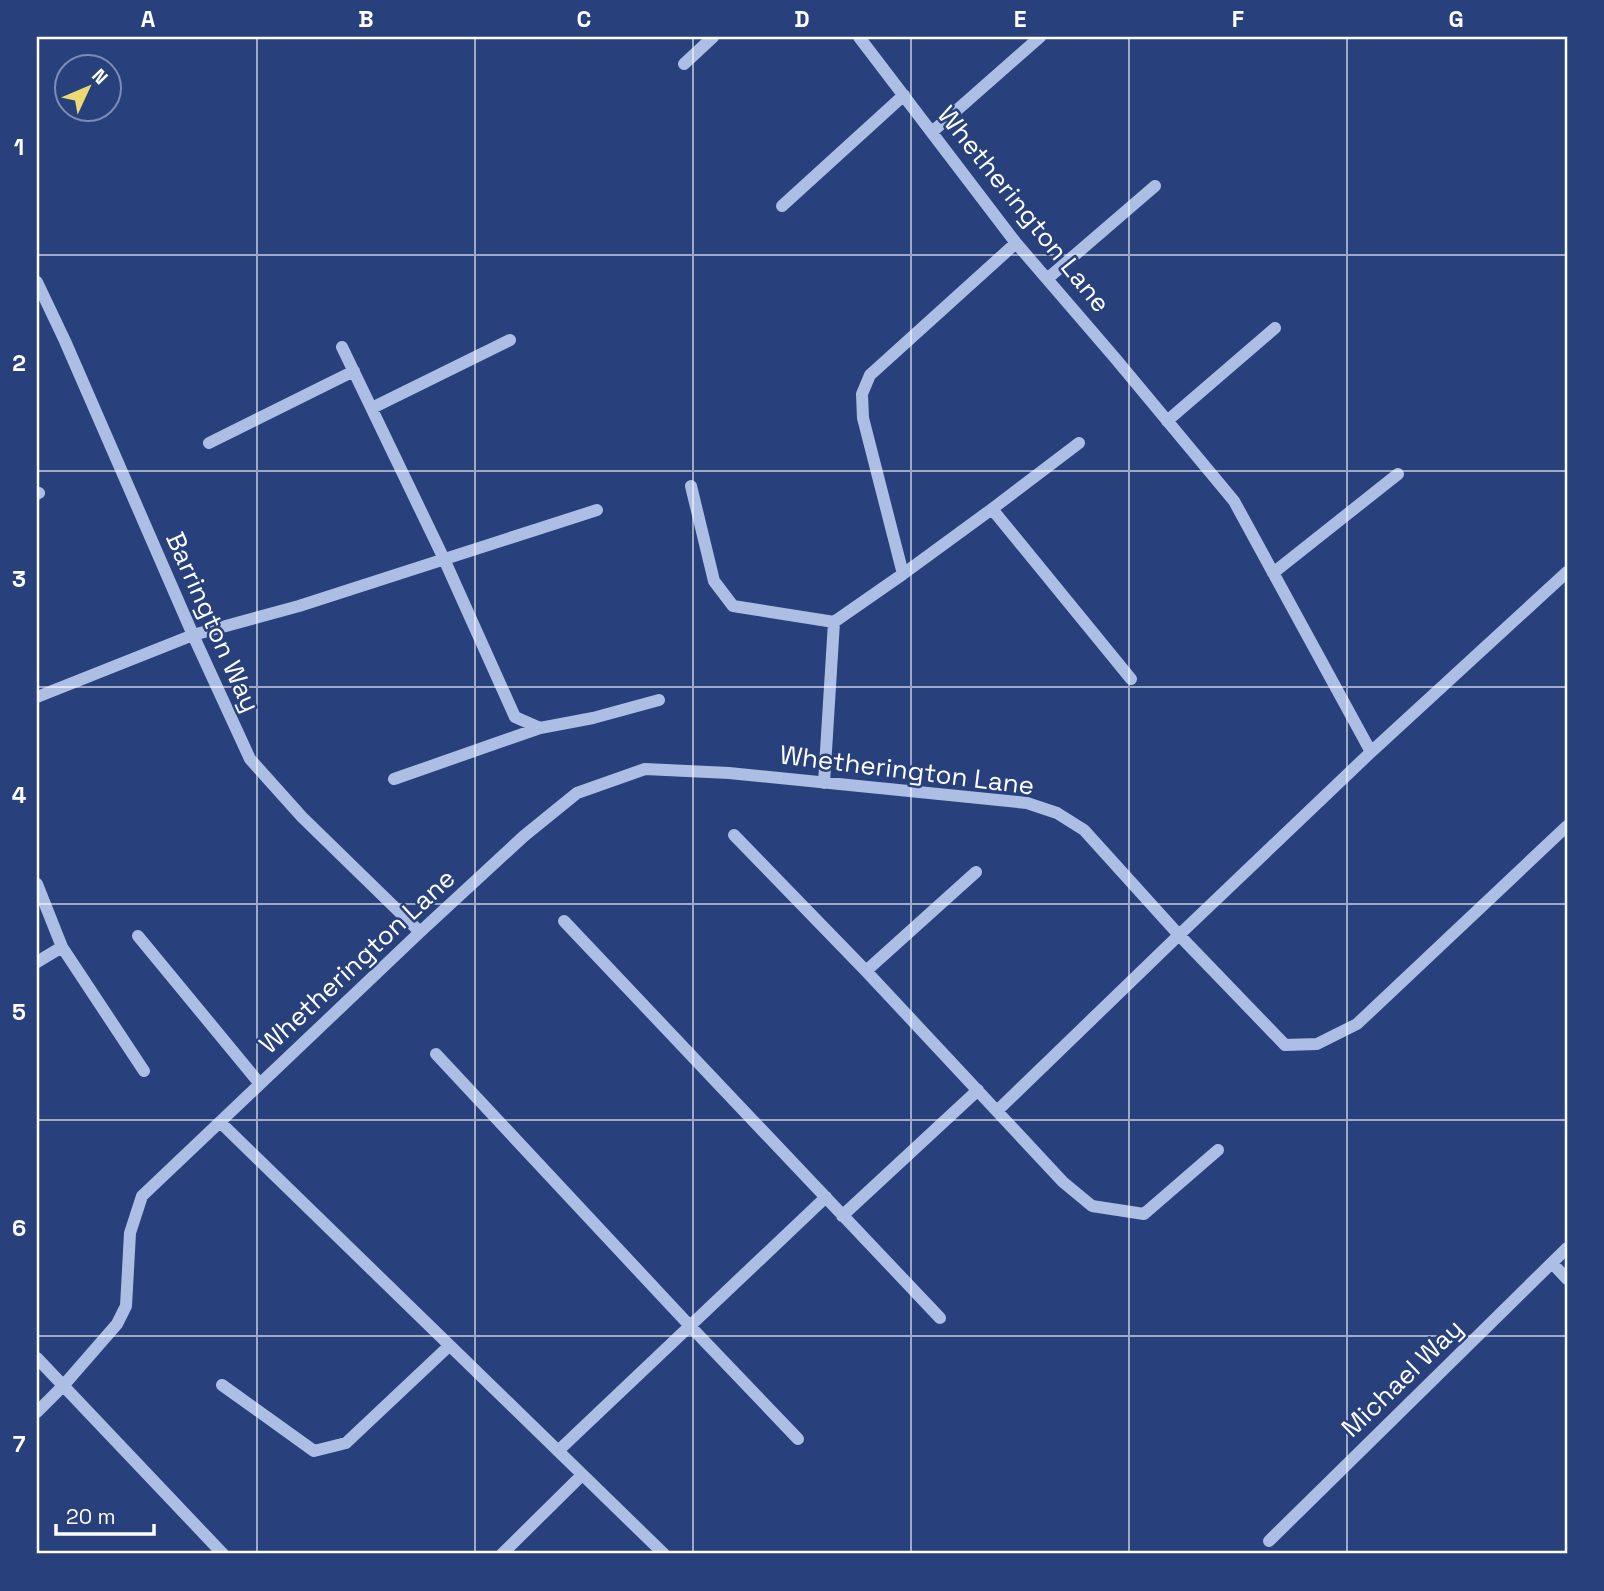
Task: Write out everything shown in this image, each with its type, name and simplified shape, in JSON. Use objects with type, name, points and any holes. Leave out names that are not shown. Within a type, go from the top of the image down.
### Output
[{"type":"street","points":[[684,64],[713,37]]},
{"type":"street","name":"Whetherington Lane","points":[[859,37],[1016,243],[1234,500],[1371,752]]},
{"type":"street","points":[[932,132],[1040,37]]},
{"type":"street","points":[[782,206],[904,95]]},
{"type":"street","points":[[1047,279],[1155,186]]},
{"type":"street","points":[[903,574],[863,418],[862,394],[870,375],[1016,243]]},
{"type":"street","name":"Barrington Way","points":[[37,282],[250,759],[302,817],[420,932]]},
{"type":"street","points":[[1167,421],[1275,328]]},
{"type":"street","points":[[372,408],[510,340]]},
{"type":"street","points":[[342,347],[444,559],[515,717],[540,728]]},
{"type":"street","points":[[209,443],[354,371]]},
{"type":"street","points":[[691,486],[713,581],[733,606],[834,622],[1079,443]]},
{"type":"street","points":[[1273,573],[1398,474]]},
{"type":"street","points":[[992,509],[1131,679]]},
{"type":"street","points":[[37,698],[193,635],[299,606],[597,510]]},
{"type":"street","points":[[997,1111],[1371,752],[1567,572]]},
{"type":"street","points":[[824,783],[834,622]]},
{"type":"street","points":[[394,779],[540,728],[659,701]]},
{"type":"street","name":"Whetherington Lane","points":[[37,1412],[64,1386],[117,1324],[126,1306],[130,1233],[142,1196],[420,932],[524,836],[577,793],[645,769],[729,773],[1027,803],[1057,813],[1084,830],[1285,1045],[1317,1044],[1357,1024],[1567,826]]},
{"type":"street","points":[[734,835],[866,971],[1063,1182],[1092,1206],[1144,1213],[1218,1150]]},
{"type":"street","points":[[866,971],[976,872]]},
{"type":"street","points":[[37,884],[62,947],[144,1070]]},
{"type":"street","points":[[564,921],[940,1318]]},
{"type":"street","points":[[138,936],[260,1084]]},
{"type":"street","points":[[37,962],[62,947]]},
{"type":"street","points":[[436,1054],[798,1439]]},
{"type":"street","points":[[842,1216],[978,1090]]},
{"type":"street","points":[[220,1122],[664,1554]]},
{"type":"street","points":[[558,1451],[826,1197]]},
{"type":"street","name":"Michael Way","points":[[1269,1541],[1567,1248]]},
{"type":"street","points":[[1552,1263],[1567,1279]]},
{"type":"street","points":[[222,1385],[314,1451],[346,1443],[449,1346]]},
{"type":"street","points":[[37,1358],[223,1554]]},
{"type":"street","points":[[502,1554],[582,1475]]}]
